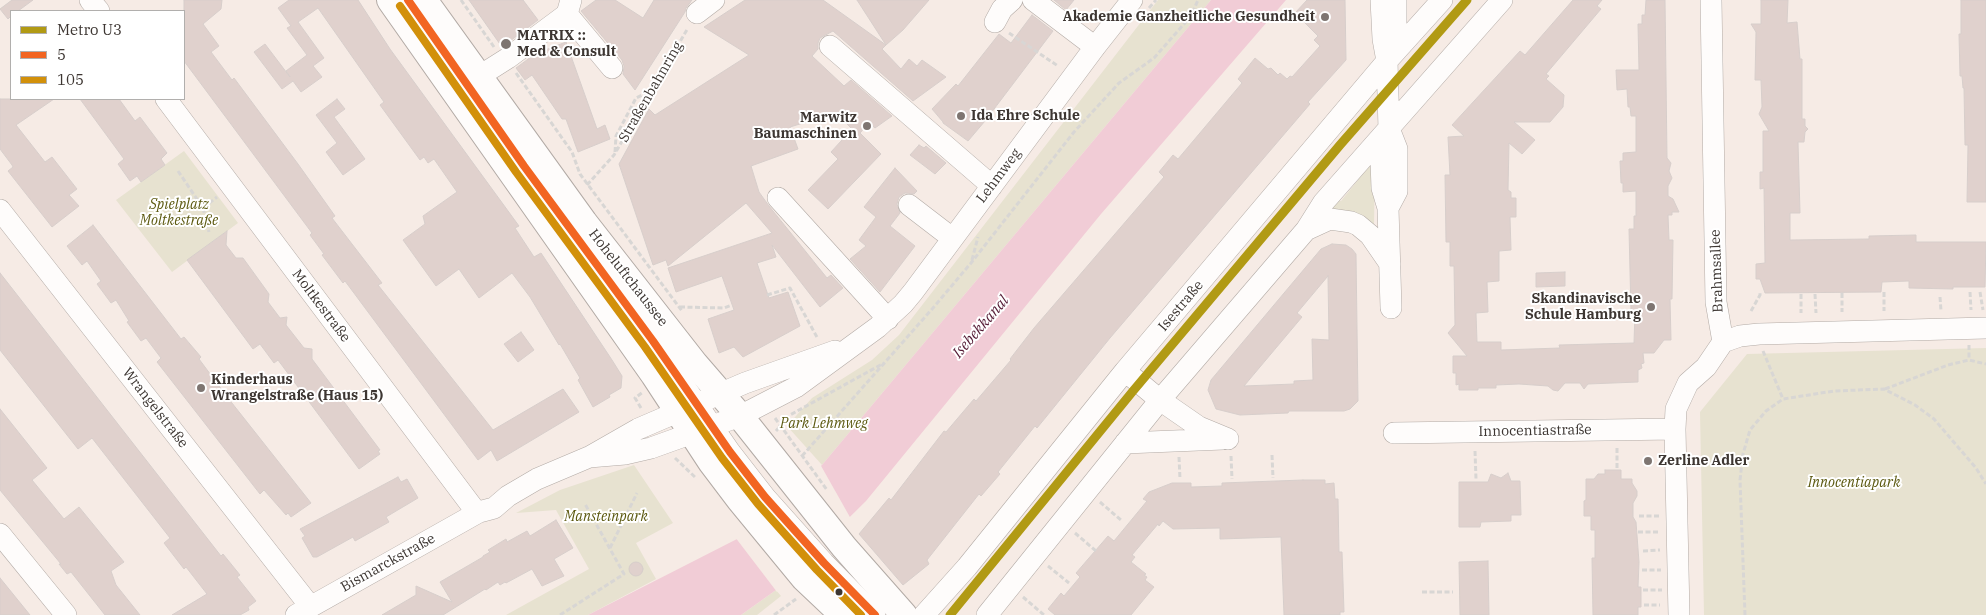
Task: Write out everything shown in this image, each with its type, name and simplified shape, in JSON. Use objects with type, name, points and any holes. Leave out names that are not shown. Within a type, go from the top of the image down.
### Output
[{"type":"main road","points":[[390,0],[648,366],[687,408],[757,504],[808,580],[843,615]]},
{"type":"main road","name":"Hoheluftchaussee","points":[[424,0],[584,222],[720,394],[740,416],[799,471],[844,547],[904,615]]},
{"type":"street","points":[[90,0],[98,10]]},
{"type":"street","points":[[408,0],[524,166],[653,341],[687,408]]},
{"type":"street","points":[[697,13],[714,0]]},
{"type":"street","points":[[995,22],[1002,9],[1012,0]]},
{"type":"street","points":[[1033,0],[1095,46]]},
{"type":"street","name":"Lehmweg","points":[[702,431],[740,416],[796,387],[827,366],[888,319],[913,292],[1095,46],[1132,0]]},
{"type":"street","points":[[1381,0],[1383,39],[1387,61],[1389,129],[1396,149],[1397,167],[1397,191],[1388,208],[1391,308]]},
{"type":"street","points":[[1387,61],[1396,36],[1396,0]]},
{"type":"street","name":"Isestraße","points":[[924,615],[967,567],[1125,371],[1387,61],[1442,0]]},
{"type":"street","points":[[987,615],[1160,400],[1306,230],[1322,203],[1502,0]]},
{"type":"street","name":"Brahmsallee","points":[[1711,0],[1716,302],[1723,342]]},
{"type":"street","points":[[478,77],[504,61],[569,7],[612,68]]},
{"type":"street","points":[[830,46],[992,186]]},
{"type":"street","name":"Moltkestraße","points":[[167,100],[478,513]]},
{"type":"street","points":[[778,198],[888,319]]},
{"type":"street","points":[[908,205],[952,238]]},
{"type":"street","name":"Wrangelstraße","points":[[0,210],[303,611]]},
{"type":"street","points":[[1306,230],[1330,219],[1351,222],[1370,235],[1390,264]]},
{"type":"street","points":[[1672,610],[1676,409],[1680,396],[1688,383],[1706,367],[1723,342],[1740,336],[1759,334],[1985,319]]},
{"type":"street","name":"Lehmweg","points":[[687,408],[760,378],[856,343]]},
{"type":"street","points":[[1125,371],[1160,400],[1199,427],[1228,439],[1125,444]]},
{"type":"street","name":"Bismarckstraße","points":[[303,611],[478,513],[494,508],[508,496],[562,468],[589,457],[638,429],[687,408]]},
{"type":"street","name":"Innocentiastraße","points":[[1394,433],[1675,429]]},
{"type":"street","name":"Bismarckstraße","points":[[589,457],[625,454],[651,448],[702,431]]},
{"type":"street","points":[[0,534],[66,615]]},
{"type":"street","points":[[808,580],[875,615]]},
{"type":"path","points":[[461,0],[504,61],[514,70],[572,152],[580,174],[587,185],[684,313]]},
{"type":"path","points":[[799,471],[802,456],[887,362],[971,263],[1074,132],[1119,84],[1154,58],[1191,16],[1198,0]]},
{"type":"path","name":"Straßenbahnring","points":[[587,185],[614,155],[697,13]]},
{"type":"path","points":[[995,22],[1073,76]]},
{"type":"path","points":[[614,155],[616,136],[636,98],[652,90]]},
{"type":"path","points":[[178,171],[203,208],[208,232]]},
{"type":"path","points":[[203,208],[220,195]]},
{"type":"path","points":[[767,295],[790,288],[826,354]]},
{"type":"path","points":[[1751,311],[1760,295],[1760,291]]},
{"type":"path","points":[[1884,292],[1884,311]]},
{"type":"path","points":[[1970,292],[1971,310]]},
{"type":"path","points":[[1980,292],[1985,319]]},
{"type":"path","points":[[1842,293],[1842,312]]},
{"type":"path","points":[[1801,294],[1801,313]]},
{"type":"path","points":[[1815,294],[1816,313]]},
{"type":"path","points":[[1940,297],[1940,310]]},
{"type":"path","points":[[679,306],[724,308],[732,305]]},
{"type":"path","points":[[1761,345],[1783,399]]},
{"type":"path","points":[[1745,615],[1740,480],[1743,454],[1750,430],[1766,410],[1783,399],[1834,391],[1884,389],[1948,365],[1970,360],[1986,364]]},
{"type":"path","points":[[780,425],[790,415],[887,362]]},
{"type":"path","points":[[1884,389],[1916,405],[1934,419],[1976,468],[1986,484]]},
{"type":"path","points":[[642,410],[635,398],[639,393],[647,390]]},
{"type":"path","points":[[774,417],[802,456]]},
{"type":"path","points":[[1617,448],[1617,468]]},
{"type":"path","points":[[1475,450],[1476,479]]},
{"type":"path","points":[[1231,455],[1232,479]]},
{"type":"path","points":[[1272,455],[1273,478]]},
{"type":"path","points":[[1180,456],[1180,479]]},
{"type":"path","points":[[609,548],[637,492]]},
{"type":"path","points":[[1099,502],[1122,521]]},
{"type":"path","points":[[560,615],[624,574],[584,504]]},
{"type":"path","points":[[1639,516],[1663,516]]},
{"type":"path","points":[[1638,532],[1663,532]]},
{"type":"path","points":[[1074,533],[1096,551]]},
{"type":"path","points":[[1643,551],[1663,550]]},
{"type":"path","points":[[1048,566],[1069,583]]},
{"type":"path","points":[[1642,570],[1664,570]]},
{"type":"path","points":[[774,615],[808,580]]},
{"type":"path","points":[[1643,590],[1664,590]]},
{"type":"path","points":[[1422,592],[1453,592]]},
{"type":"path","points":[[1022,597],[1044,615]]},
{"type":"path","points":[[1644,605],[1672,610]]},
{"type":"green space","name":"Park Lehmweg","points":[[1158,0],[1211,0],[822,465],[787,426],[812,398],[872,360],[899,335]]},
{"type":"green space","name":"Spielplatz Moltkestraße","points":[[184,151],[238,223],[172,272],[116,200]]},
{"type":"green space","points":[[1375,154],[1374,227],[1331,209],[1335,199],[1341,201],[1358,180],[1357,174]]},
{"type":"green space","name":"Innocentiapark","points":[[1986,348],[1986,615],[1704,615],[1700,412],[1747,354]]},
{"type":"green space","name":"Mansteinpark","points":[[634,465],[673,523],[636,543],[656,579],[588,615],[506,615],[589,569],[556,510],[516,513],[560,490]]},
{"type":"green space","points":[[776,590],[781,596],[757,615],[741,615]]},
{"type":"water","name":"Isebekkanal","points":[[1211,0],[1286,0],[1101,214],[866,501],[776,590],[741,615],[588,615],[737,539],[822,465]]},
{"type":"pier","points":[[820,464],[851,519],[777,592],[735,537]]},
{"type":"building","points":[[12,0],[33,0],[19,10],[10,10],[10,17],[8,19],[0,9]]},
{"type":"building","points":[[184,0],[222,0],[221,9],[203,24],[219,46],[211,52],[232,80],[234,78],[298,164],[335,216],[332,218],[382,283],[378,285],[493,430],[563,389],[579,412],[497,461],[491,450],[478,460],[345,281],[343,283],[322,255],[324,254],[310,235],[312,233],[185,62]]},
{"type":"building","points":[[289,0],[358,0],[390,49],[519,226],[515,228],[534,257],[541,253],[622,376],[621,388],[593,407],[578,380],[580,378],[560,344],[512,273],[479,298],[459,269],[436,286],[403,240],[425,224],[423,216],[457,192],[434,159],[428,163],[424,157],[420,160],[380,105],[384,102],[318,8],[298,22],[324,58],[313,66],[322,77],[301,92],[293,81],[282,89],[254,52],[265,44],[290,77],[286,71],[307,55],[287,28],[291,26],[278,8]]},
{"type":"building","points":[[469,0],[523,0],[538,20],[502,47]]},
{"type":"building","points":[[596,0],[615,0],[643,18],[654,0],[692,0],[635,90],[623,74],[624,66],[622,60],[581,11]]},
{"type":"building","points":[[745,0],[823,0],[886,45],[882,49],[901,69],[909,59],[917,66],[922,60],[946,77],[913,101],[833,31],[820,38],[818,49],[812,56],[844,86],[851,80],[892,116],[875,128],[869,123],[860,133],[881,154],[828,209],[808,190],[838,159],[831,152],[852,129],[836,113],[790,127],[798,149],[751,166],[759,192],[769,206],[827,278],[831,275],[843,288],[820,307],[772,245],[776,257],[757,263],[769,298],[788,292],[800,326],[743,357],[734,347],[719,353],[708,319],[734,310],[722,276],[676,292],[668,268],[772,233],[746,203],[668,266],[666,260],[653,265],[619,164],[649,109],[655,115],[749,55],[704,27]]},
{"type":"building","points":[[857,0],[929,0],[903,30],[886,45]]},
{"type":"building","points":[[1054,0],[1074,0],[1066,10]]},
{"type":"building","points":[[1307,0],[1345,0],[1346,60],[1308,102],[1310,104],[1110,338],[1037,428],[1035,426],[998,472],[1000,474],[981,496],[979,494],[927,560],[929,564],[903,585],[859,534],[889,498],[891,500],[944,431],[946,432],[974,399],[976,401],[1011,360],[1034,328],[1164,177],[1159,172],[1173,155],[1178,159],[1242,83],[1238,79],[1255,58],[1268,69],[1271,68],[1278,75],[1280,73],[1287,79],[1290,76],[1292,77],[1320,46],[1314,40],[1318,36],[1295,13]]},
{"type":"building","points":[[1573,0],[1602,0],[1597,6],[1601,9],[1546,74],[1549,76],[1546,79],[1564,95],[1563,107],[1550,122],[1514,122],[1535,140],[1522,154],[1509,143],[1508,190],[1511,192],[1511,198],[1516,198],[1516,217],[1510,217],[1511,250],[1499,251],[1499,281],[1487,282],[1488,312],[1476,313],[1477,342],[1501,342],[1501,350],[1560,348],[1559,345],[1634,343],[1635,312],[1631,312],[1629,229],[1634,229],[1636,191],[1623,192],[1620,161],[1623,161],[1623,153],[1636,152],[1636,116],[1631,116],[1630,107],[1628,107],[1627,89],[1617,90],[1616,70],[1639,70],[1638,24],[1642,24],[1642,15],[1645,15],[1646,0],[1665,0],[1667,158],[1671,163],[1669,171],[1672,178],[1668,186],[1668,196],[1673,199],[1679,212],[1672,212],[1672,215],[1668,215],[1669,240],[1673,240],[1672,299],[1670,299],[1671,340],[1664,340],[1654,353],[1643,353],[1644,363],[1641,364],[1642,368],[1638,370],[1638,382],[1588,384],[1584,389],[1580,383],[1565,383],[1558,391],[1548,386],[1519,384],[1496,385],[1496,388],[1478,388],[1478,390],[1459,390],[1459,384],[1456,385],[1456,373],[1453,373],[1453,356],[1467,356],[1448,333],[1455,325],[1454,266],[1450,266],[1450,242],[1446,242],[1445,175],[1450,175],[1448,137],[1464,136],[1452,125],[1520,51],[1525,55]]},
{"type":"building","points":[[1761,0],[1788,0],[1787,23],[1797,22],[1800,59],[1802,59],[1802,119],[1805,119],[1805,126],[1808,129],[1805,132],[1804,142],[1798,142],[1800,213],[1790,213],[1790,240],[1869,239],[1869,236],[1916,235],[1916,242],[1986,242],[1985,287],[1953,287],[1953,289],[1909,288],[1909,281],[1882,282],[1881,292],[1765,293],[1760,279],[1756,279],[1756,264],[1765,263],[1764,188],[1760,189],[1760,172],[1763,172],[1763,131],[1769,131],[1759,114],[1762,107],[1761,80],[1755,80],[1756,32],[1751,24],[1761,24]]},
{"type":"building","points":[[1961,0],[1986,0],[1986,202],[1967,202],[1968,145],[1965,145],[1964,88],[1962,76],[1960,76],[1959,34],[1961,34]]},
{"type":"building","points":[[1032,15],[1053,31],[968,141],[943,123],[932,109],[956,84],[958,86],[999,34],[1011,43]]},
{"type":"building","points":[[566,42],[597,129],[605,125],[610,139],[578,152],[566,119],[562,119],[532,75],[525,80],[516,68],[535,54]]},
{"type":"building","points":[[0,99],[53,100],[16,125],[45,162],[52,157],[77,189],[69,195],[79,206],[52,227],[8,171],[13,167],[0,149]]},
{"type":"building","points":[[337,99],[345,109],[334,117],[365,159],[343,175],[326,152],[337,143],[316,115]]},
{"type":"building","points":[[81,100],[120,100],[135,121],[140,117],[167,153],[161,159],[165,165],[141,182],[137,176],[130,181],[118,164],[124,159]]},
{"type":"building","points":[[919,145],[924,148],[926,146],[946,163],[935,174],[910,155]]},
{"type":"building","points":[[895,168],[917,191],[914,194],[905,193],[899,197],[897,204],[900,213],[890,226],[915,246],[880,292],[850,259],[866,246],[859,240],[876,217],[864,207]]},
{"type":"building","points":[[93,225],[181,339],[184,337],[201,357],[199,359],[228,398],[311,503],[291,517],[288,513],[286,515],[264,490],[260,494],[157,362],[161,358],[146,338],[141,341],[127,322],[129,321],[116,300],[111,303],[97,284],[101,281],[87,261],[82,265],[67,246]]},
{"type":"building","points":[[227,231],[226,245],[236,258],[243,258],[269,294],[268,302],[280,318],[287,317],[286,325],[304,348],[312,349],[312,359],[380,450],[378,451],[380,454],[359,469],[278,360],[274,363],[260,344],[253,349],[187,260]]},
{"type":"building","points":[[1332,244],[1346,245],[1356,254],[1358,401],[1350,409],[1344,411],[1289,411],[1288,413],[1240,415],[1216,409],[1208,390],[1211,380],[1321,249]],"holes":[[[1328,276],[1329,340],[1312,339],[1313,380],[1294,381],[1294,384],[1244,386],[1302,317],[1297,313]]]},
{"type":"building","points":[[1565,272],[1565,286],[1536,287],[1536,273]]},
{"type":"building","points":[[0,273],[221,556],[223,554],[240,575],[237,577],[256,601],[248,607],[249,610],[240,615],[172,615],[207,594],[164,543],[170,538],[92,438],[78,449],[0,350]]},
{"type":"building","points":[[521,332],[534,350],[518,362],[504,344]]},
{"type":"building","points":[[0,409],[47,468],[32,480],[64,519],[79,507],[124,562],[111,571],[116,585],[140,615],[105,615],[71,572],[67,574],[59,564],[61,564],[0,490]]},
{"type":"building","points":[[1605,470],[1621,470],[1621,479],[1632,479],[1632,483],[1637,491],[1637,496],[1633,503],[1633,517],[1636,522],[1639,562],[1638,587],[1641,587],[1641,607],[1638,607],[1638,615],[1593,615],[1592,558],[1595,558],[1595,530],[1591,530],[1591,516],[1584,516],[1584,501],[1586,500],[1586,479],[1594,479],[1598,474],[1605,474]]},
{"type":"building","points":[[1508,473],[1511,481],[1520,481],[1521,515],[1511,515],[1511,521],[1481,522],[1480,527],[1459,527],[1459,482],[1488,482],[1491,474],[1501,478]]},
{"type":"building","points":[[398,477],[401,482],[407,479],[418,498],[386,517],[389,522],[355,541],[353,537],[317,557],[313,557],[302,538],[305,536],[300,529]]},
{"type":"building","points":[[1325,480],[1325,484],[1334,483],[1335,499],[1338,499],[1339,552],[1342,552],[1344,612],[1340,612],[1340,615],[1284,615],[1281,537],[1220,539],[1220,528],[1173,529],[1163,521],[1159,526],[1158,524],[1132,555],[1135,557],[1131,562],[1146,574],[1144,575],[1147,577],[1145,580],[1154,587],[1131,615],[1055,615],[1048,609],[1061,593],[1064,596],[1080,577],[1076,573],[1108,536],[1114,541],[1147,501],[1143,499],[1149,492],[1172,483],[1191,483],[1191,487],[1222,486],[1222,483]]},
{"type":"building","points":[[556,520],[573,548],[554,559],[564,576],[542,586],[532,569],[506,583],[500,585],[498,582],[443,615],[382,615],[416,595],[416,586],[452,602],[440,582],[483,557],[490,552],[488,550],[506,539],[507,542],[527,531],[530,536]]},
{"type":"building","points":[[1488,561],[1489,615],[1460,615],[1459,562]]},
{"type":"building","points":[[636,562],[641,564],[643,569],[641,574],[636,576],[631,574],[629,569],[631,564]]},
{"type":"building","points":[[0,578],[30,615],[0,615]]},
{"type":"metro line","name":"U3","points":[[950,615],[1133,391],[1340,145],[1467,0]]},
{"type":"transit line","name":"5","points":[[408,0],[524,166],[653,341],[730,452],[765,497],[824,563],[875,615]]},
{"type":"transit line","name":"105","points":[[400,6],[516,172],[645,347],[722,458],[758,504],[817,570],[861,615]]},
{"type":"place","name":"Akademie Ganzheitliche Gesundheit","points":[[1325,17]]},
{"type":"place","name":"MATRIX :: Med & Consult","points":[[506,44]]},
{"type":"place","name":"Ida Ehre Schule","points":[[961,116]]},
{"type":"place","name":"Marwitz Baumaschinen","points":[[867,126]]},
{"type":"place","name":"Skandinavische Schule Hamburg","points":[[1651,307]]},
{"type":"place","name":"Kinderhaus Wrangelstraße (Haus 15)","points":[[201,388]]},
{"type":"place","name":"Zerline Adler","points":[[1648,461]]}]
